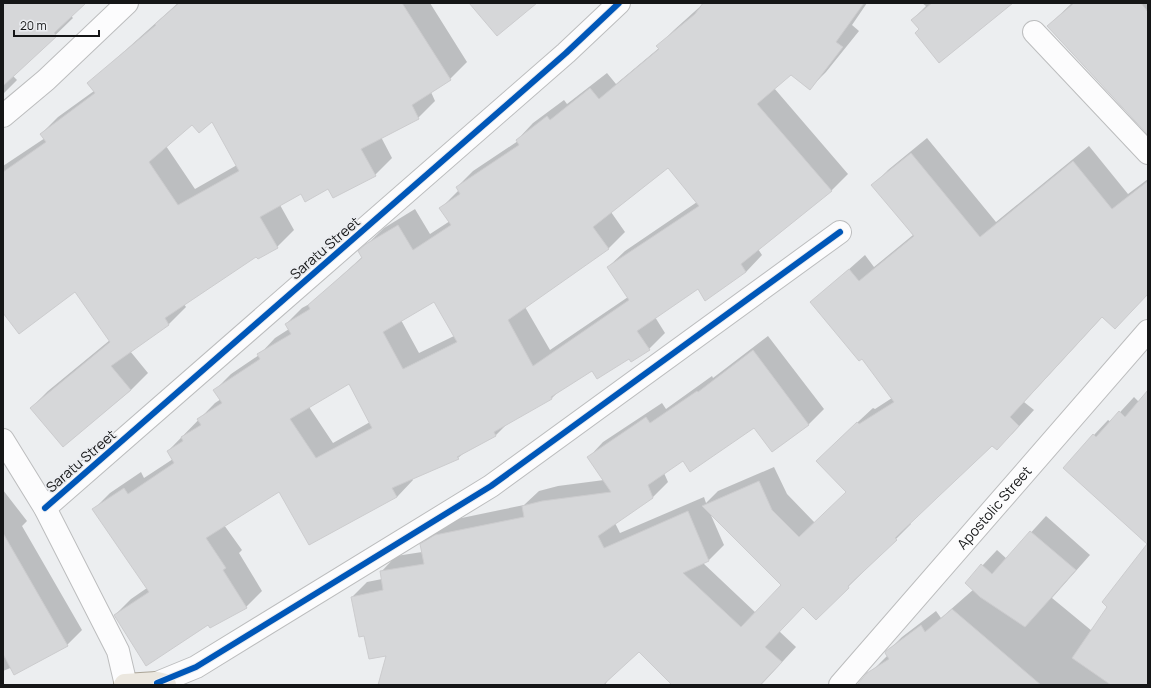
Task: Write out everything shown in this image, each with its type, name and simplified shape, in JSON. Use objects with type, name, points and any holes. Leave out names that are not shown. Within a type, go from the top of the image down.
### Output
[{"type":"main road","points":[[125,685],[161,684]]},
{"type":"street","points":[[3,116],[46,80],[126,3]]},
{"type":"street","name":"Saratu Street","points":[[45,508],[560,58],[619,3]]},
{"type":"street","points":[[1034,32],[1148,153]]},
{"type":"street","points":[[161,684],[196,667],[491,486],[840,232]]},
{"type":"street","name":"Apostolic Street","points":[[840,685],[1148,331]]},
{"type":"street","points":[[3,440],[45,508],[118,651],[125,685]]},
{"type":"building","points":[[3,3],[86,3],[54,33],[57,36],[3,86]]},
{"type":"building","points":[[179,3],[402,3],[451,80],[412,105],[419,119],[361,149],[376,176],[333,198],[328,189],[305,202],[301,194],[260,217],[278,248],[258,259],[256,257],[165,318],[169,325],[111,366],[131,390],[63,447],[30,408],[110,342],[75,292],[19,334],[3,313],[3,172],[46,142],[40,134],[95,93],[87,83],[156,25],[155,24]],"holes":[[[212,122],[239,171],[178,205],[149,162],[192,125],[199,133]]]},
{"type":"building","points":[[469,3],[537,3],[497,36]]},
{"type":"building","points":[[703,3],[864,3],[836,42],[843,47],[810,90],[791,75],[757,104],[832,191],[741,264],[746,272],[705,301],[698,289],[637,331],[650,350],[631,362],[629,359],[597,379],[592,371],[551,397],[552,399],[494,432],[496,436],[457,457],[459,459],[392,488],[397,497],[309,545],[279,492],[206,538],[226,568],[223,570],[247,608],[210,628],[208,625],[146,666],[114,615],[149,592],[92,509],[124,488],[128,494],[174,463],[167,451],[183,441],[181,437],[201,425],[197,419],[222,403],[213,390],[260,359],[257,354],[291,334],[285,324],[310,309],[308,305],[362,258],[358,251],[366,244],[398,225],[413,250],[451,225],[439,208],[460,194],[456,187],[519,145],[516,140],[547,116],[550,120],[590,88],[599,99],[659,49],[656,46],[695,14]],"holes":[[[668,168],[699,206],[607,267],[629,300],[533,366],[508,320],[609,249],[593,227]],[[434,302],[457,342],[403,369],[383,332]],[[349,384],[372,428],[316,458],[290,419]]]},
{"type":"building","points":[[932,3],[1013,3],[939,63],[915,33],[919,29],[911,20]]},
{"type":"building","points":[[1074,3],[1141,3],[1148,12],[1148,135],[1047,26]]},
{"type":"building","points":[[911,153],[980,237],[1073,161],[1112,209],[1148,181],[1148,294],[1115,329],[1102,317],[1010,417],[1019,426],[997,450],[992,446],[895,538],[897,540],[848,586],[849,588],[816,620],[803,607],[765,647],[782,662],[760,685],[672,685],[639,652],[603,685],[378,685],[386,656],[369,659],[364,636],[359,637],[351,597],[383,590],[380,571],[424,564],[420,544],[435,535],[524,517],[522,506],[542,501],[611,492],[587,457],[646,417],[650,423],[697,391],[698,392],[753,350],[809,425],[772,452],[754,428],[690,472],[683,461],[648,485],[653,498],[598,536],[604,548],[688,511],[709,561],[683,573],[741,627],[781,585],[702,506],[759,481],[772,510],[799,537],[846,492],[816,461],[857,422],[859,424],[894,402],[862,359],[859,361],[810,302],[849,269],[859,281],[914,236],[871,185]]},
{"type":"building","points":[[1148,390],[1148,685],[1111,685],[1072,658],[1107,607],[1102,602],[1147,544],[1063,468],[1093,434],[1096,437],[1119,411],[1125,417]]},
{"type":"building","points":[[1030,531],[1076,570],[1025,627],[980,597],[965,583],[981,564],[992,574]]},
{"type":"building","points":[[3,533],[68,646],[14,675],[3,654]]},
{"type":"building","points":[[952,609],[1041,685],[857,685],[867,673],[889,659],[885,653],[886,651],[921,625],[925,632]]},
{"type":"cycle path","points":[[45,508],[566,53],[619,3]]},
{"type":"cycle path","points":[[157,683],[196,667],[491,486],[840,232]]}]
